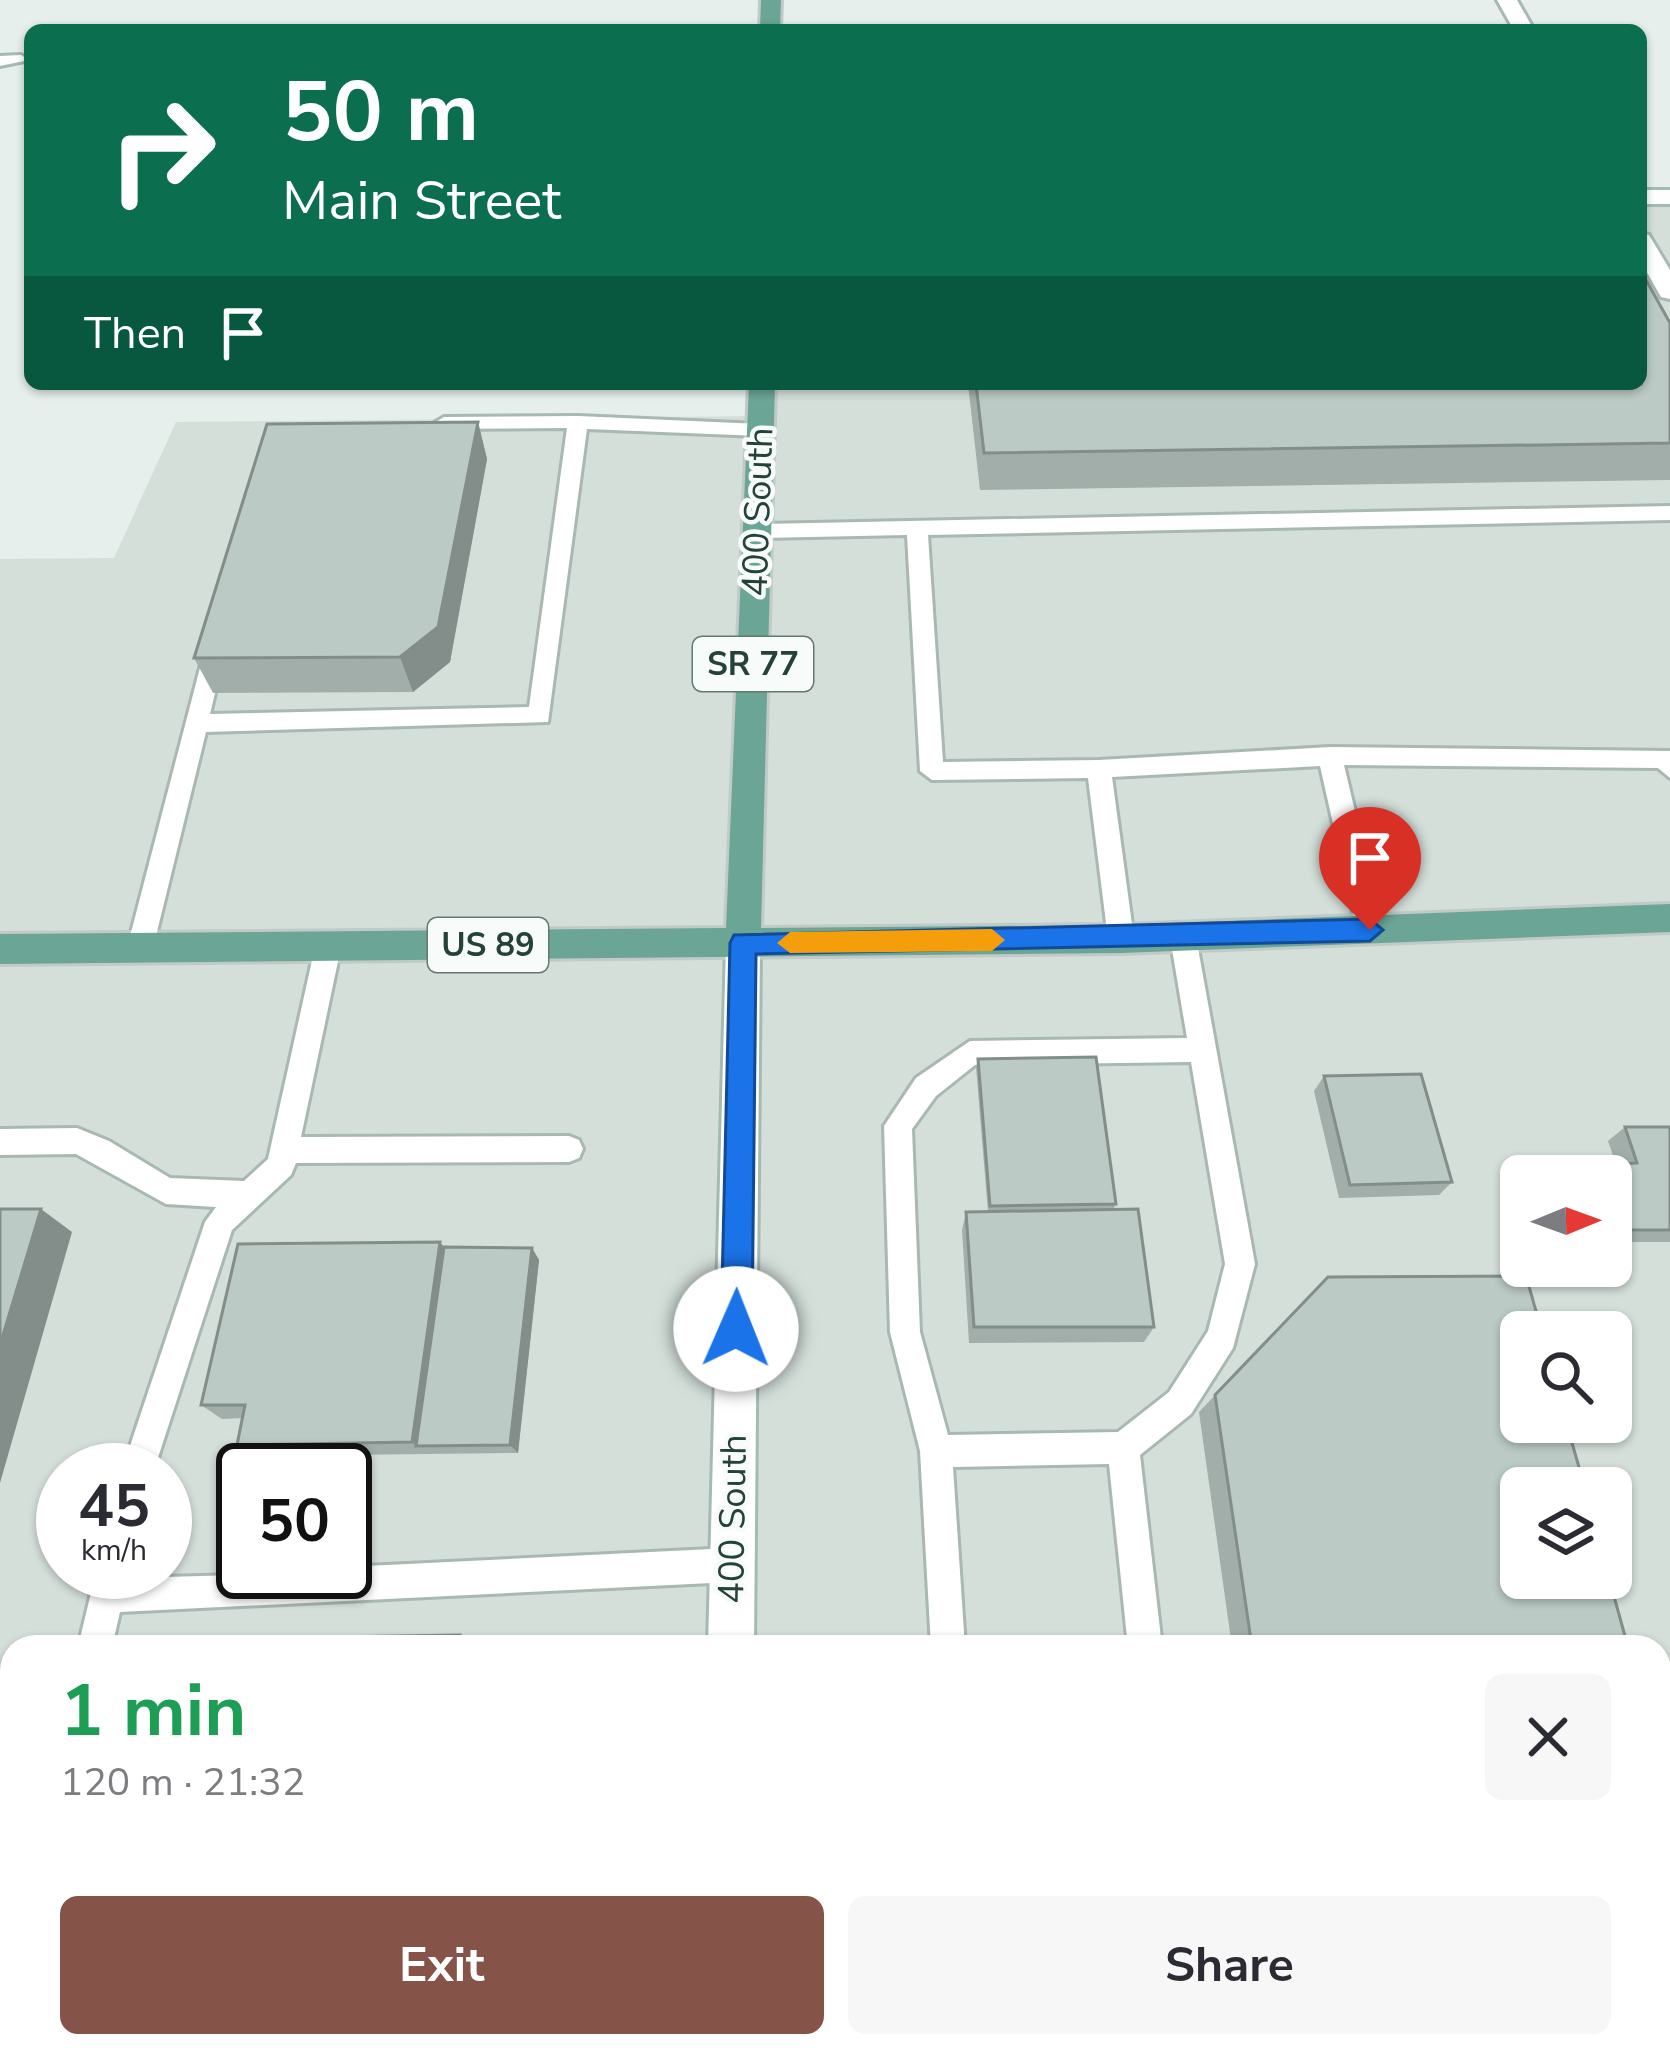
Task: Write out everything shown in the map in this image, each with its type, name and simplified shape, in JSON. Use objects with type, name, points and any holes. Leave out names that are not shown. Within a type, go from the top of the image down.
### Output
[{"type":"main road","points":[[1647,251],[1670,292]]},
{"type":"main road","name":"400 South","points":[[731,1635],[743,943],[762,390]]},
{"type":"main road","name":"US 89","points":[[0,949],[1120,939],[1670,918]]},
{"type":"lane","points":[[0,61],[21,60]]},
{"type":"lane","points":[[414,423],[578,422],[760,430]]},
{"type":"lane","points":[[196,723],[540,716],[578,422]]},
{"type":"lane","points":[[757,531],[1670,513]]},
{"type":"lane","points":[[917,527],[932,771],[1099,769],[1330,756],[1669,763]]},
{"type":"lane","points":[[140,948],[223,614]]},
{"type":"lane","points":[[1330,756],[1370,930]]},
{"type":"lane","points":[[1099,769],[1120,939]]},
{"type":"lane","points":[[936,1451],[1123,1448],[1180,1403],[1222,1336],[1240,1264],[1183,937]]},
{"type":"lane","points":[[147,1443],[220,1222],[281,1166],[328,946]]},
{"type":"lane","points":[[947,1635],[936,1451],[905,1332],[898,1126],[926,1087],[970,1053],[1204,1050]]},
{"type":"lane","points":[[0,1142],[77,1141],[166,1191],[249,1196]]},
{"type":"lane","points":[[284,1150],[569,1149]]},
{"type":"lane","points":[[1123,1448],[1144,1635]]},
{"type":"lane","points":[[192,1581],[732,1565]]},
{"type":"lane","points":[[98,1635],[106,1599]]},
{"type":"shaded area","points":[[1647,197],[1670,197],[1670,1635],[0,1635],[0,559],[114,558],[176,422],[760,416],[762,390],[1647,390]]},
{"type":"building","points":[[1647,282],[1670,323],[1670,443],[984,453],[977,390],[1647,390]]},
{"type":"building","points":[[478,422],[438,627],[400,657],[194,658],[267,424]]},
{"type":"building","points":[[1096,1057],[1116,1204],[990,1206],[978,1059]]},
{"type":"building","points":[[1421,1074],[1452,1182],[1350,1185],[1324,1076]]},
{"type":"building","points":[[1625,1127],[1670,1127],[1670,1230],[1632,1230],[1632,1163],[1637,1163]]},
{"type":"building","points":[[0,1209],[41,1209],[0,1345]]},
{"type":"building","points":[[1138,1209],[1154,1327],[974,1327],[966,1212]]},
{"type":"building","points":[[440,1242],[412,1442],[237,1443],[245,1405],[201,1405],[238,1244]]},
{"type":"building","points":[[444,1247],[532,1248],[510,1445],[416,1446]]},
{"type":"building","points":[[1500,1276],[1500,1287],[1529,1287],[1536,1311],[1500,1311],[1500,1443],[1572,1443],[1579,1467],[1500,1467],[1500,1599],[1615,1599],[1625,1635],[1250,1635],[1215,1395],[1328,1277]]},
{"type":"slow traffic","points":[[790,943],[992,940]]},
{"type":"route","points":[[736,1329],[743,943],[1120,939],[1370,930]]}]
